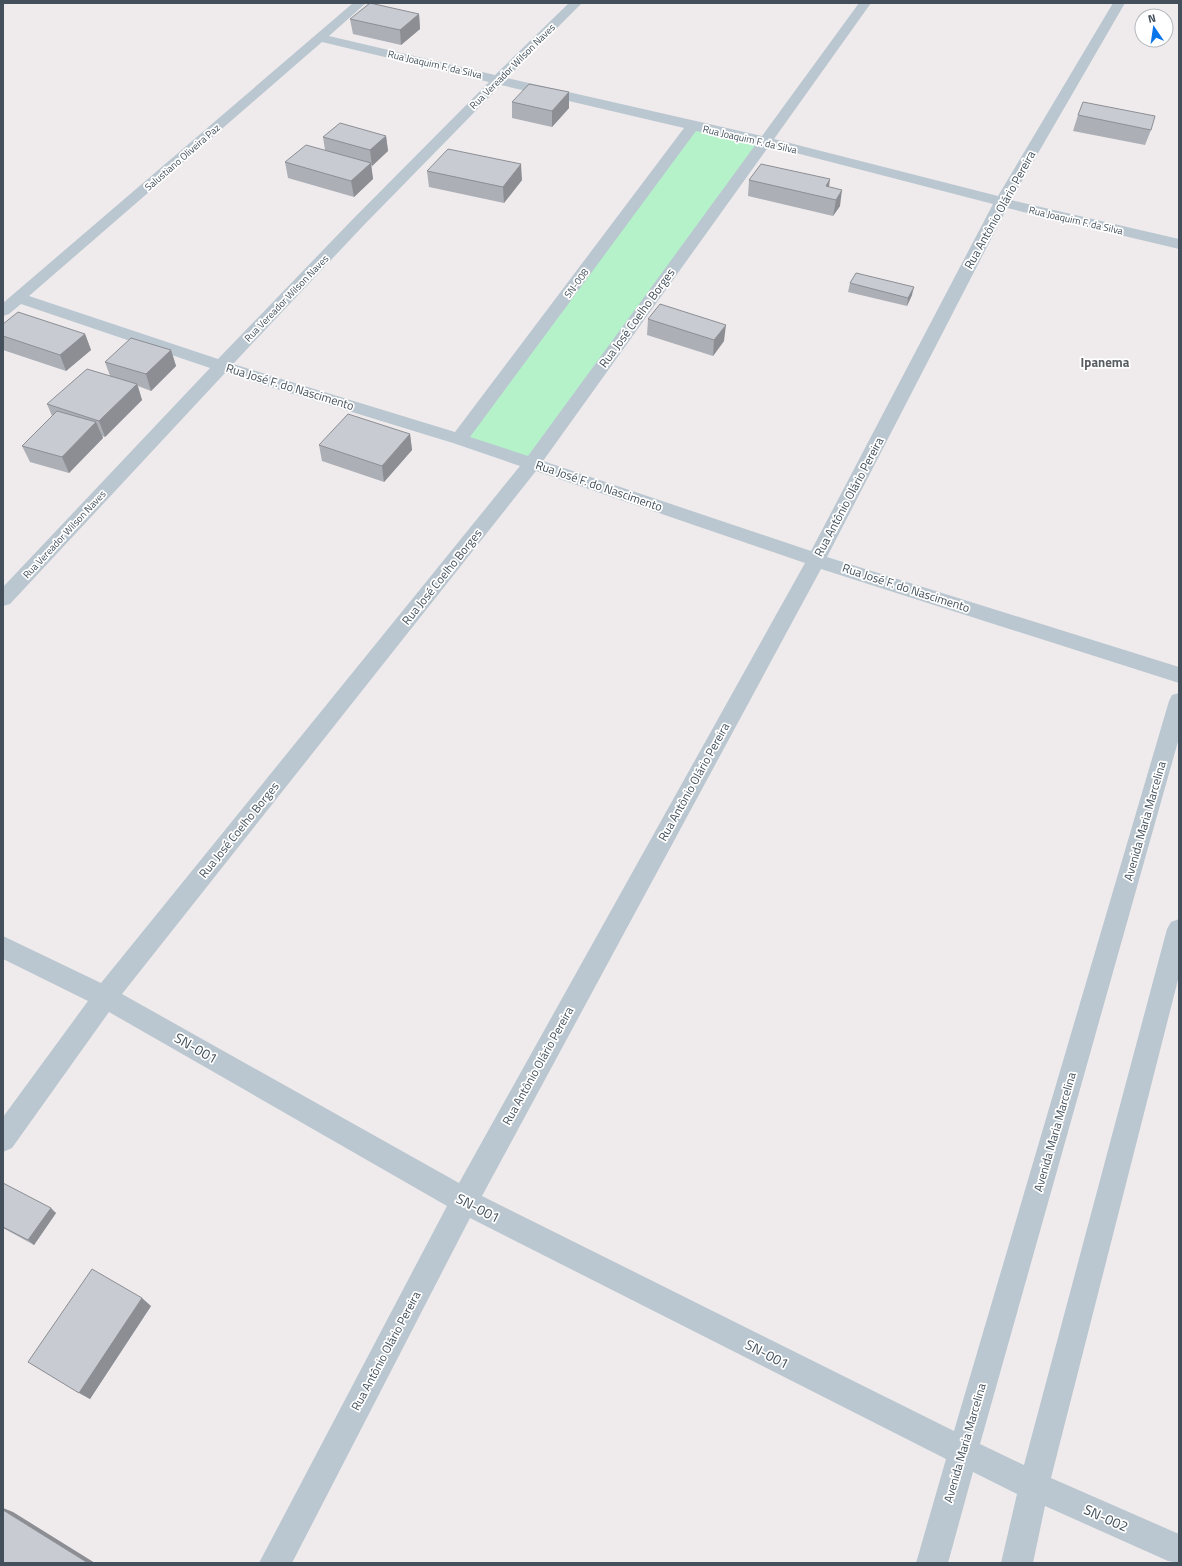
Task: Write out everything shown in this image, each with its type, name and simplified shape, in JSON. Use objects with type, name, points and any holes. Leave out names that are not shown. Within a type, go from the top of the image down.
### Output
[{"type":"street","name":"Salustiano Oliveira Paz","points":[[3,311],[360,3]]},
{"type":"street","name":"Rua Vereador Wilson Naves","points":[[3,599],[221,366],[498,79],[576,3]]},
{"type":"street","name":"Rua José Coelho Borges","points":[[3,1139],[105,997],[532,464],[865,3]]},
{"type":"street","name":"Rua Antônio Olário Pereira","points":[[275,1563],[464,1202],[816,560],[1002,202],[1119,3]]},
{"type":"street","name":"Rua Joaquim F. da Silva","points":[[320,38],[693,126],[764,141],[1002,202],[1179,244]]},
{"type":"street","name":"SN-008","points":[[459,439],[693,126]]},
{"type":"street","name":"Rua José F. do Nascimento","points":[[18,298],[221,366],[459,439],[816,560],[1179,675]]},
{"type":"street","name":"Avenida Maria Marcelina","points":[[932,1563],[962,1452],[1179,701]]},
{"type":"street","points":[[1017,1563],[1034,1486],[1179,929]]},
{"type":"street","name":"SN-001","points":[[3,947],[105,997],[464,1202],[962,1452],[1034,1486]]},
{"type":"street","name":"SN-002","points":[[1034,1486],[1179,1550]]},
{"type":"green space","points":[[693,126],[764,141],[532,464],[459,439]]},
{"type":"building","points":[[370,3],[419,14],[400,30],[350,19]]},
{"type":"building","points":[[529,84],[569,92],[552,111],[512,102]]},
{"type":"building","points":[[1083,102],[1155,116],[1151,130],[1078,115]]},
{"type":"building","points":[[340,123],[386,136],[370,150],[323,137]]},
{"type":"building","points":[[306,145],[371,163],[351,181],[285,162]]},
{"type":"building","points":[[448,149],[521,164],[503,187],[427,171]]},
{"type":"building","points":[[761,164],[830,179],[826,186],[842,190],[836,200],[749,180]]},
{"type":"building","points":[[856,273],[914,287],[908,298],[850,283]]},
{"type":"building","points":[[660,304],[726,325],[714,340],[648,319]]},
{"type":"building","points":[[18,312],[85,334],[60,355],[3,336],[3,324]]},
{"type":"building","points":[[131,338],[171,350],[146,374],[105,362]]},
{"type":"building","points":[[87,369],[137,384],[99,421],[47,404]]},
{"type":"building","points":[[57,411],[96,422],[62,457],[22,446]]},
{"type":"building","points":[[348,414],[410,434],[382,466],[319,445]]},
{"type":"building","points":[[3,1183],[51,1208],[28,1240],[3,1227]]},
{"type":"building","points":[[92,1269],[142,1298],[79,1393],[28,1362]]},
{"type":"building","points":[[3,1510],[88,1563],[3,1563]]},
{"type":"district","name":"Ipanema","points":[[1105,362]]}]
